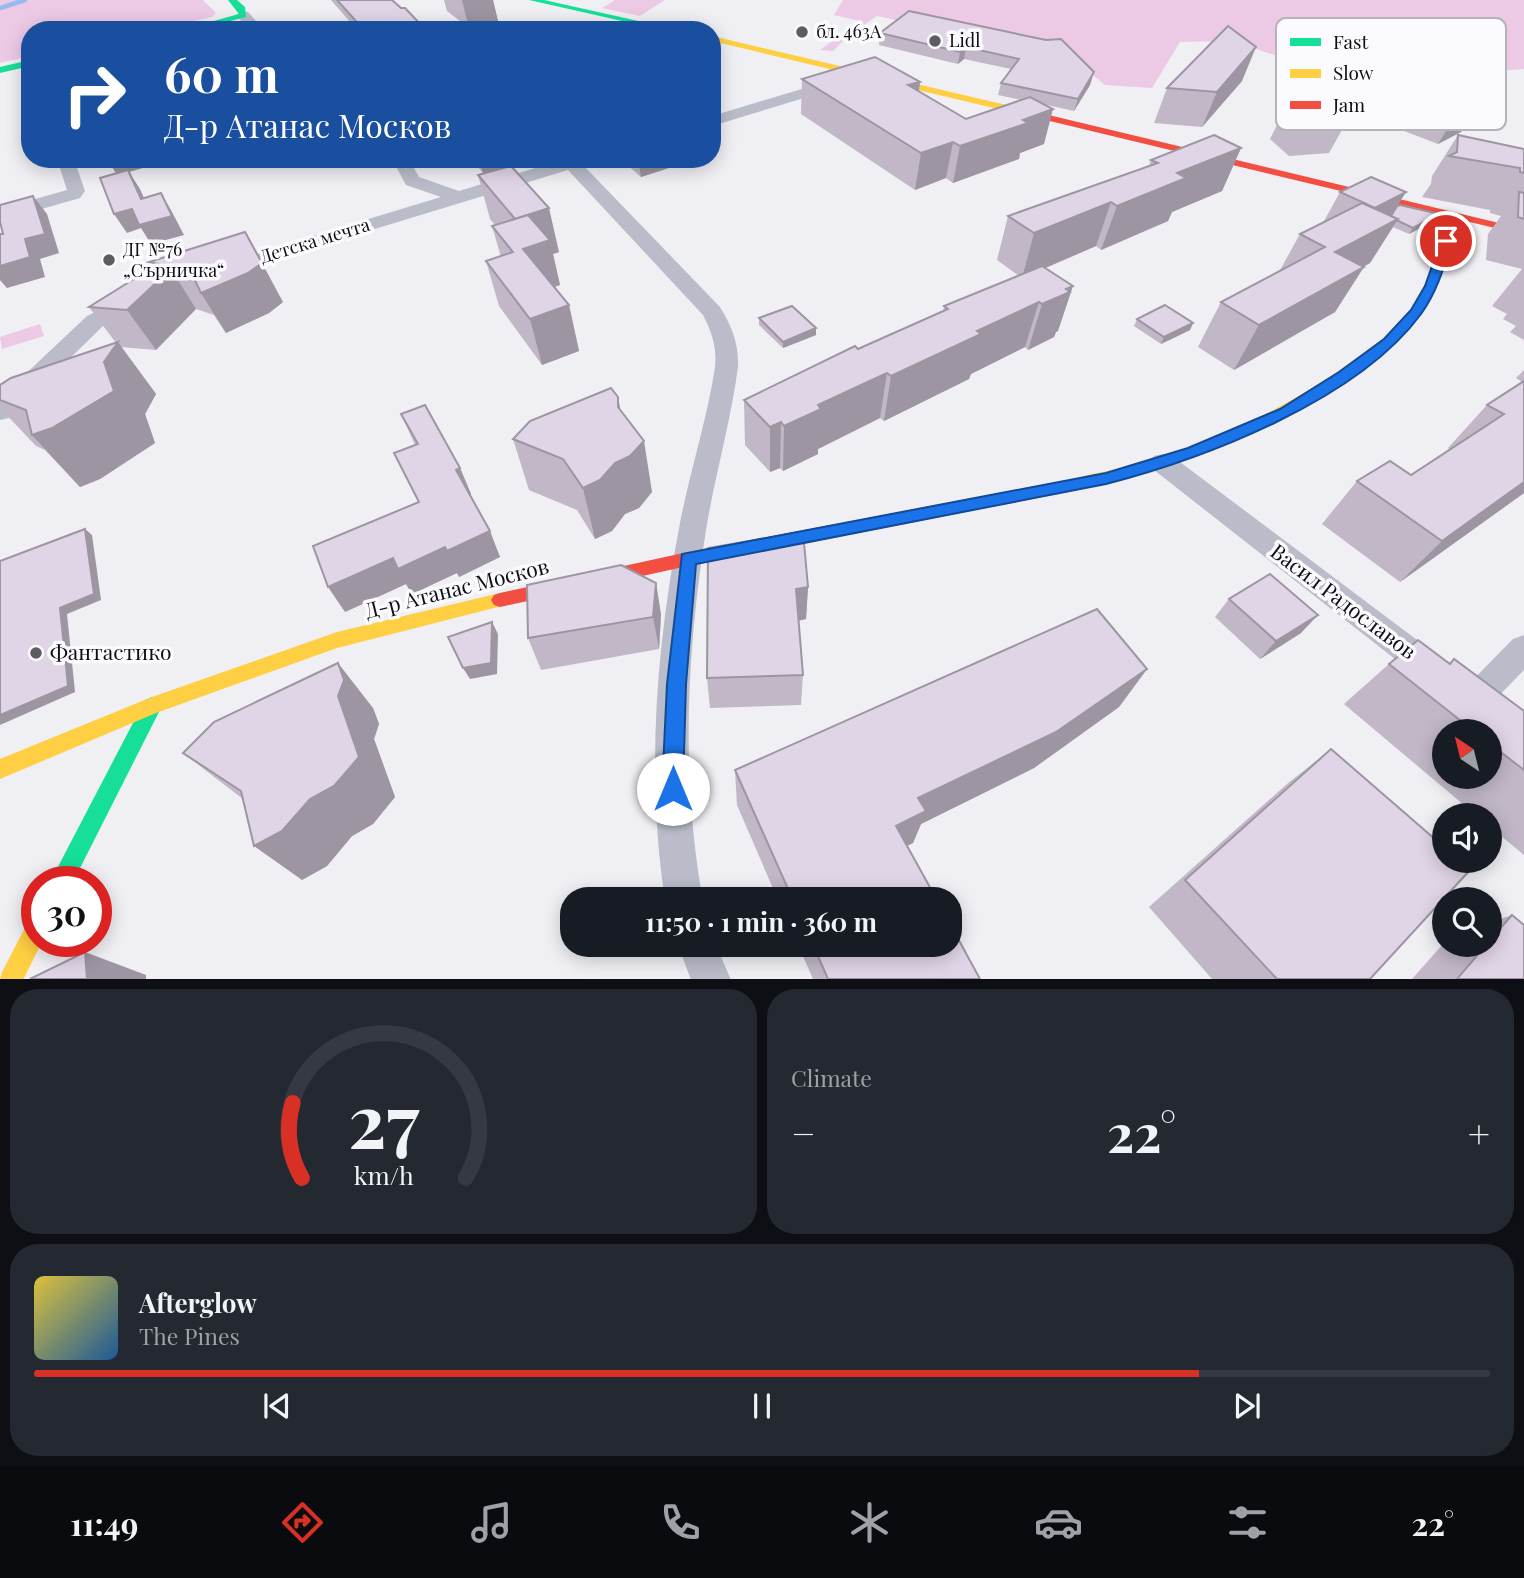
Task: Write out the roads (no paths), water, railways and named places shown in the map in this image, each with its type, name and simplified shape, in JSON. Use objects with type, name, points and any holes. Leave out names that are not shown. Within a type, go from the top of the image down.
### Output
[{"type":"street","points":[[232,0],[242,9],[249,21]]},
{"type":"street","points":[[533,0],[632,21]]},
{"type":"street","points":[[220,21],[243,15]]},
{"type":"street","points":[[721,40],[1524,232]]},
{"type":"street","points":[[0,70],[21,65]]},
{"type":"street","points":[[721,118],[867,75]]},
{"type":"street","points":[[0,215],[74,194],[76,191],[68,168]]},
{"type":"street","points":[[405,168],[412,181],[458,197]]},
{"type":"street","name":"Детска мечта","points":[[214,272],[555,168]]},
{"type":"street","points":[[584,168],[712,312],[720,326],[727,352],[688,559],[676,684],[672,766],[675,857],[681,887]]},
{"type":"street","name":"Д-р Атанас Москов","points":[[0,769],[152,706],[337,640],[501,598],[1053,489],[1163,463],[1285,412],[1344,375],[1388,342],[1416,312],[1432,286],[1453,215]]},
{"type":"street","points":[[0,412],[95,321],[150,292]]},
{"type":"street","name":"Васил Радославов","points":[[1163,463],[1483,709],[1524,649]]},
{"type":"street","points":[[69,866],[152,706]]},
{"type":"street","points":[[10,979],[22,957]]},
{"type":"street","points":[[703,957],[711,979]]},
{"type":"waterway","points":[[0,8],[25,0]]},
{"type":"place","name":"бл. 463А","points":[[802,32]]},
{"type":"place","name":"Lidl","points":[[935,41]]},
{"type":"place","name":"ДГ №76 „Сърничка“","points":[[109,260]]},
{"type":"place","name":"Фантастико","points":[[36,653]]}]
